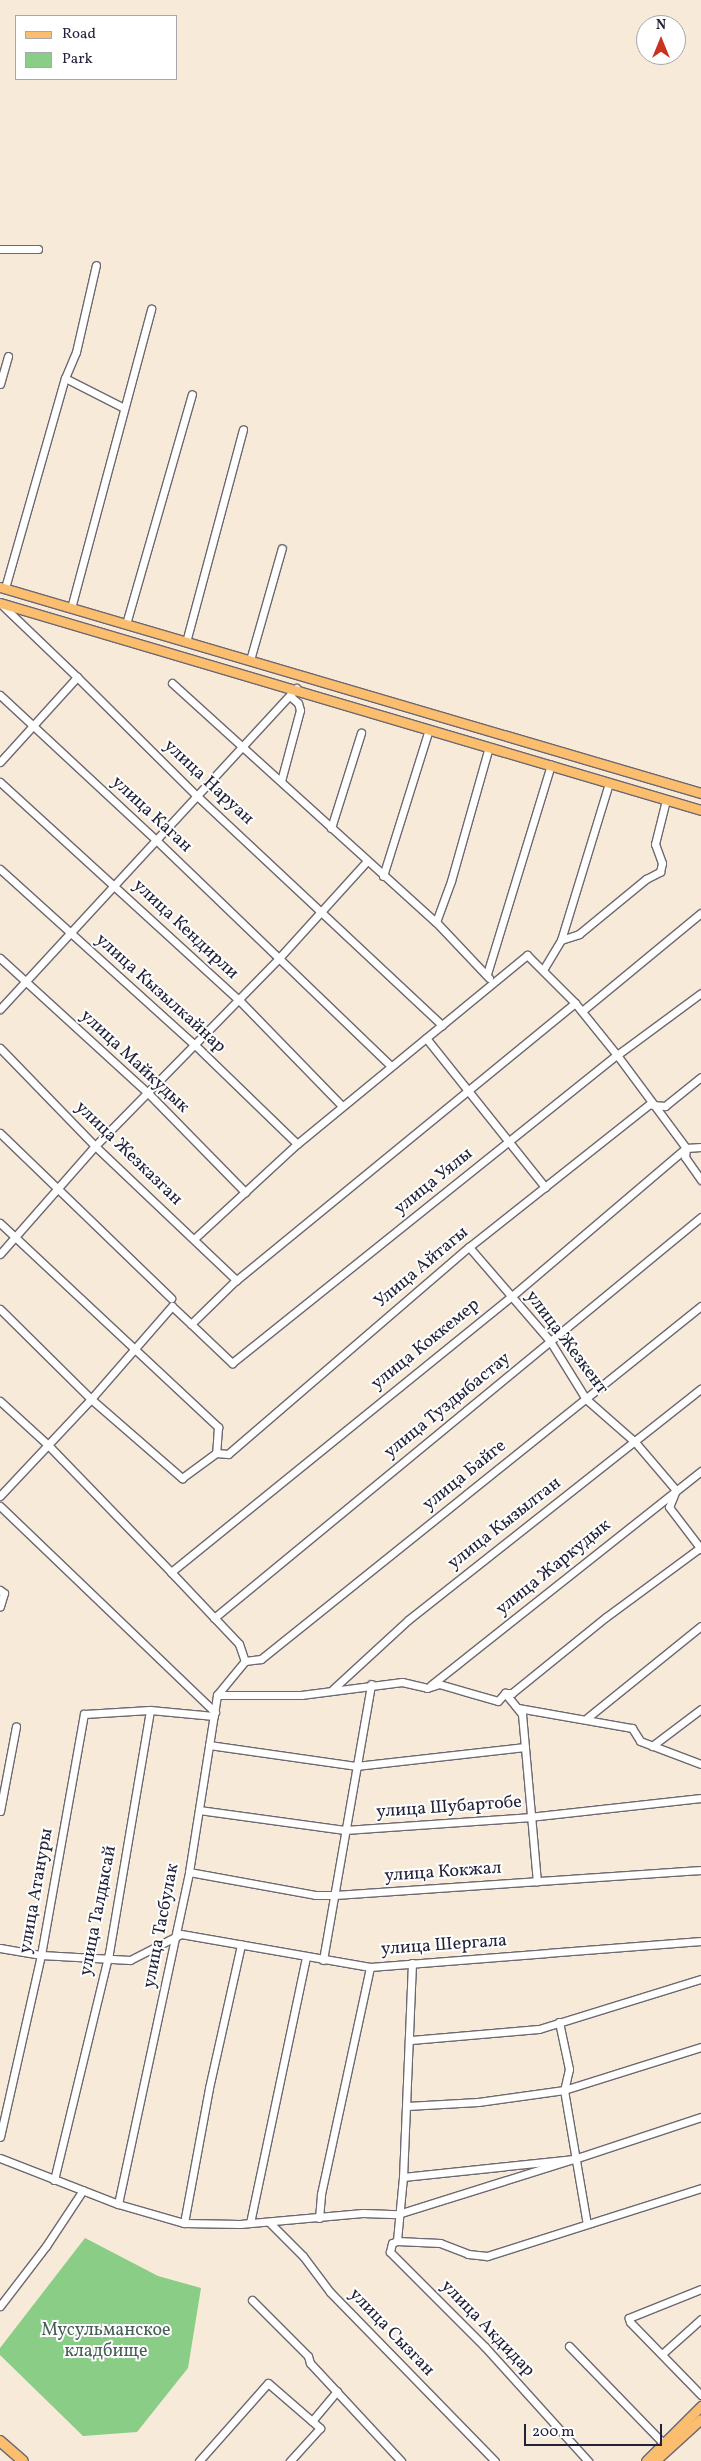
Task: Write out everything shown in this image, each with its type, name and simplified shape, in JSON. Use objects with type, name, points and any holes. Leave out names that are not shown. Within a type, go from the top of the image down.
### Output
[{"type":"highway","points":[[0,2441],[23,2461]]},
{"type":"highway","points":[[0,2448],[15,2461]]},
{"type":"main road","points":[[3,588],[701,793]]},
{"type":"main road","points":[[0,603],[296,688],[666,800],[699,809],[701,798]]},
{"type":"main road","points":[[205,662],[209,648]]},
{"type":"main road","points":[[646,2461],[701,2406]]},
{"type":"main road","points":[[655,2461],[701,2419]]},
{"type":"street","points":[[0,249],[38,249]]},
{"type":"street","points":[[3,588],[65,378],[76,352],[96,265]]},
{"type":"street","points":[[71,608],[151,309]]},
{"type":"street","points":[[0,384],[8,356]]},
{"type":"street","points":[[65,378],[124,408]]},
{"type":"street","points":[[126,624],[192,394]]},
{"type":"street","points":[[186,642],[243,430]]},
{"type":"street","points":[[250,660],[282,548]]},
{"type":"street","points":[[0,603],[77,677],[33,728],[0,762]]},
{"type":"street","name":"улица Наруан","points":[[77,677],[196,795],[322,909],[442,1025]]},
{"type":"street","points":[[172,683],[436,922],[488,974],[491,983]]},
{"type":"street","points":[[0,1009],[296,688]]},
{"type":"street","name":"улица Каган","points":[[0,695],[33,728],[156,840],[391,1066]]},
{"type":"street","points":[[282,781],[300,710],[298,703],[290,696]]},
{"type":"street","points":[[384,876],[429,729]]},
{"type":"street","points":[[331,828],[360,733]]},
{"type":"street","points":[[436,922],[457,862],[489,747]]},
{"type":"street","points":[[488,974],[551,765]]},
{"type":"street","name":"улица Кендирли","points":[[0,782],[239,1000],[342,1106]]},
{"type":"street","points":[[543,970],[561,940],[609,783]]},
{"type":"street","points":[[561,940],[579,934],[646,879],[660,872],[662,863],[655,844],[666,800]]},
{"type":"street","points":[[0,1254],[95,1146],[239,1000],[367,861]]},
{"type":"street","name":"улица Кызылкайнар","points":[[0,869],[195,1045],[297,1144]]},
{"type":"street","points":[[582,1011],[701,913]]},
{"type":"street","points":[[195,1238],[297,1144],[527,955],[575,1003],[617,1055],[686,1148],[685,1157],[701,1180]]},
{"type":"street","name":"улица Майкудык","points":[[0,958],[148,1092],[245,1192]]},
{"type":"street","name":"улица Уялы","points":[[191,1324],[232,1363],[617,1055],[701,993]]},
{"type":"street","points":[[0,1496],[91,1399],[134,1346],[172,1306],[191,1324],[236,1280],[575,1003]]},
{"type":"street","points":[[426,1038],[545,1187]]},
{"type":"street","name":"улица Жезказган","points":[[0,1048],[95,1146],[195,1238],[236,1280]]},
{"type":"street","points":[[651,1103],[665,1106],[701,1077]]},
{"type":"street","name":"Улица Айтагы","points":[[91,1399],[182,1478],[216,1453],[228,1454],[469,1247],[651,1103]]},
{"type":"street","points":[[0,1134],[171,1298]]},
{"type":"street","points":[[686,1148],[701,1147]]},
{"type":"street","name":"улица Коккемер","points":[[171,1572],[512,1296],[686,1148]]},
{"type":"street","name":"улица Туздыбастау","points":[[214,1618],[701,1217]]},
{"type":"street","points":[[0,1223],[134,1346],[218,1427],[216,1453]]},
{"type":"street","name":"улица Жезкент","points":[[469,1247],[550,1341],[586,1400],[635,1442],[676,1490]]},
{"type":"street","name":"улица Байге","points":[[245,1661],[261,1659],[701,1306]]},
{"type":"street","points":[[0,1309],[91,1399]]},
{"type":"street","name":"улица Кызылтан","points":[[333,1689],[408,1620],[701,1389]]},
{"type":"street","points":[[0,1401],[48,1445],[239,1644],[245,1661],[217,1695]]},
{"type":"street","name":"улица Жаркудык","points":[[427,1688],[701,1471]]},
{"type":"street","points":[[217,1695],[301,1694],[371,1684],[402,1682],[427,1688],[439,1684],[498,1701],[505,1694],[512,1693],[606,1617],[701,1548],[668,1507],[676,1490]]},
{"type":"street","points":[[0,1506],[215,1714]]},
{"type":"street","points":[[0,1590],[4,1594],[0,1606]]},
{"type":"street","points":[[587,1718],[701,1626]]},
{"type":"street","points":[[323,1960],[371,1684]]},
{"type":"street","points":[[505,1694],[522,1714],[529,1817],[537,1882]]},
{"type":"street","name":"улица Тасбулак","points":[[118,2204],[189,1872],[217,1695]]},
{"type":"street","points":[[518,1708],[587,1718],[632,1728],[640,1741],[701,1764]]},
{"type":"street","points":[[652,1746],[701,1709]]},
{"type":"street","points":[[150,1710],[215,1714]]},
{"type":"street","name":"улица Атануры","points":[[0,2137],[41,1955],[84,1714],[150,1710]]},
{"type":"street","name":"улица Талдысай","points":[[54,2180],[107,1961],[150,1710]]},
{"type":"street","points":[[0,1811],[16,1726]]},
{"type":"street","points":[[210,1745],[356,1766],[525,1747]]},
{"type":"street","name":"улица Шубартобе","points":[[199,1810],[345,1830],[529,1817],[701,1798]]},
{"type":"street","name":"улица Кокжал","points":[[189,1872],[314,1895],[335,1895],[701,1870]]},
{"type":"street","name":"улица Шергала","points":[[175,1937],[192,1936],[306,1958],[370,1967],[610,1950],[701,1941]]},
{"type":"street","points":[[0,1948],[41,1955],[107,1961],[130,1960],[175,1937]]},
{"type":"street","points":[[184,2224],[209,2088],[241,1945]]},
{"type":"street","points":[[250,2223],[306,1958]]},
{"type":"street","name":"улица Акдидар","points":[[412,1963],[412,2040],[403,2176],[397,2240],[392,2243],[390,2252],[395,2260],[485,2347],[588,2461]]},
{"type":"street","points":[[319,2218],[321,2194],[370,1967]]},
{"type":"street","points":[[412,2040],[539,2029],[701,1978]]},
{"type":"street","points":[[559,2022],[569,2069],[564,2090],[574,2160],[587,2224]]},
{"type":"street","points":[[407,2106],[478,2102],[564,2090],[701,2047]]},
{"type":"street","points":[[0,2158],[118,2204],[184,2224],[269,2222],[362,2212],[398,2214],[574,2160],[701,2117]]},
{"type":"street","points":[[403,2176],[574,2160]]},
{"type":"street","points":[[397,2240],[440,2243],[468,2254],[487,2256],[701,2188]]},
{"type":"street","points":[[0,2306],[46,2246],[82,2190]]},
{"type":"street","name":"улица Сызган","points":[[269,2222],[303,2256],[330,2292],[495,2461]]},
{"type":"street","points":[[701,2289],[631,2315],[630,2322],[701,2395]]},
{"type":"street","points":[[252,2300],[308,2356],[337,2392],[401,2461]]},
{"type":"street","points":[[662,2354],[701,2319]]},
{"type":"street","points":[[569,2346],[664,2444]]},
{"type":"street","points":[[199,2461],[268,2383],[320,2428],[290,2461]]},
{"type":"street","points":[[312,2421],[337,2392]]},
{"type":"green space","name":"Мусульманское кладбище","points":[[85,2238],[158,2276],[201,2288],[188,2368],[137,2432],[83,2436],[0,2355],[0,2348]]}]
